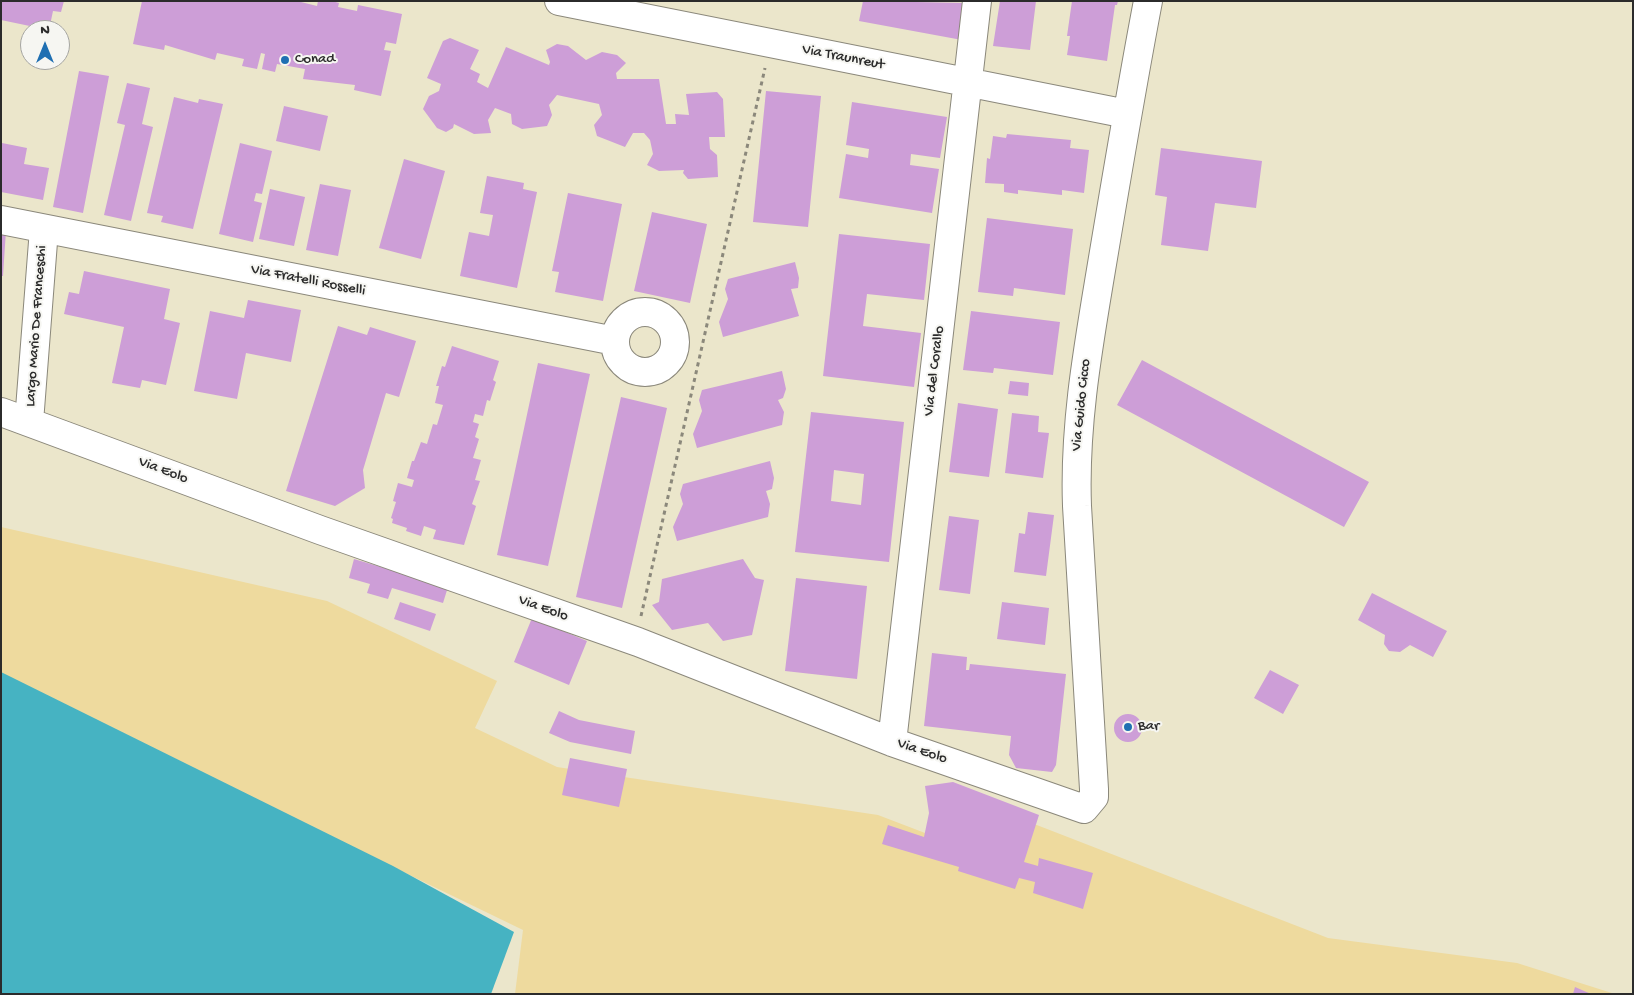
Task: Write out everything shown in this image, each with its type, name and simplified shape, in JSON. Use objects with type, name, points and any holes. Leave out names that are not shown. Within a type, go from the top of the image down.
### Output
[{"type":"street","name":"Via Traunreut","points":[[559,1],[1126,114]]},
{"type":"street","name":"Via del Corallo","points":[[892,742],[978,1]]},
{"type":"street","name":"Via Guido Cicco","points":[[1084,809],[1094,797],[1094,789],[1077,523],[1077,444],[1082,382],[1126,114],[1148,1]]},
{"type":"street","name":"Via Fratelli Rosselli","points":[[1,220],[615,341]]},
{"type":"street","name":"Largo Mario De Franceschi","points":[[29,422],[44,230]]},
{"type":"street","name":"Via Eolo","points":[[1,412],[320,530],[638,642],[892,742],[1084,809]]},
{"type":"path","points":[[638,642],[643,608],[771,44]]},
{"type":"sand","points":[[1,527],[327,601],[497,681],[475,728],[557,767],[878,815],[993,859],[1011,815],[1328,938],[1517,963],[1615,994],[515,994],[523,930],[1,677]]},
{"type":"water","points":[[1,672],[393,866],[514,932],[491,994],[1,994]]},
{"type":"building","points":[[1,1],[64,1],[61,12],[53,11],[51,20],[20,20],[20,24],[1,20]]},
{"type":"building","points":[[142,1],[297,1],[317,6],[318,1],[332,1],[339,3],[338,7],[357,11],[358,5],[402,14],[396,44],[386,42],[384,50],[391,51],[381,96],[354,90],[355,85],[303,79],[305,69],[277,64],[275,72],[262,69],[265,54],[261,53],[257,69],[242,66],[244,59],[217,53],[215,60],[165,45],[164,50],[133,44]]},
{"type":"building","points":[[863,1],[969,3],[962,40],[859,21]]},
{"type":"building","points":[[1000,1],[1036,1],[1030,50],[993,46]]},
{"type":"building","points":[[1072,1],[1118,1],[1117,5],[1115,5],[1107,61],[1067,55],[1070,36],[1067,36]]},
{"type":"building","points":[[450,38],[479,50],[470,69],[480,74],[477,82],[488,88],[506,47],[549,65],[550,62],[546,50],[557,44],[568,46],[586,60],[602,52],[617,55],[626,63],[616,73],[617,79],[659,79],[666,124],[676,124],[675,114],[689,115],[686,94],[717,92],[723,99],[725,137],[709,137],[710,149],[717,155],[718,177],[688,179],[683,173],[684,170],[659,171],[647,165],[653,154],[650,140],[644,133],[633,133],[625,147],[597,136],[594,125],[602,115],[599,104],[557,95],[549,105],[552,115],[547,126],[522,129],[512,124],[511,114],[495,108],[488,120],[491,133],[474,134],[454,124],[453,128],[446,132],[437,128],[423,109],[429,96],[439,91],[441,84],[427,78],[443,41]]},
{"type":"building","points":[[79,71],[109,76],[83,213],[53,207]]},
{"type":"building","points":[[127,83],[150,88],[142,124],[153,127],[131,221],[104,215],[125,125],[117,123]]},
{"type":"building","points":[[766,91],[821,96],[808,227],[753,222]]},
{"type":"building","points":[[174,97],[198,103],[199,99],[223,104],[193,229],[161,222],[163,216],[147,213]]},
{"type":"building","points":[[852,102],[947,117],[940,158],[911,154],[910,165],[939,169],[932,213],[839,198],[846,154],[868,158],[869,149],[846,145]]},
{"type":"building","points":[[284,106],[328,116],[320,151],[276,141]]},
{"type":"building","points":[[1007,134],[1071,140],[1070,148],[1089,150],[1084,193],[1062,190],[1062,195],[1018,190],[1018,194],[1004,192],[1004,184],[985,183],[987,158],[990,159],[993,136],[1006,138]]},
{"type":"building","points":[[2,143],[27,148],[24,164],[49,168],[43,200],[1,192]]},
{"type":"building","points":[[240,143],[272,151],[262,194],[256,193],[254,201],[262,203],[253,242],[219,234]]},
{"type":"building","points":[[1161,148],[1262,161],[1256,208],[1215,203],[1208,251],[1161,245],[1167,197],[1155,195]]},
{"type":"building","points":[[404,159],[445,171],[421,259],[379,248]]},
{"type":"building","points":[[487,176],[524,183],[523,189],[537,192],[517,288],[460,276],[469,232],[489,236],[493,215],[480,213]]},
{"type":"building","points":[[320,184],[351,190],[338,256],[306,250]]},
{"type":"building","points":[[270,189],[305,197],[294,246],[259,239]]},
{"type":"building","points":[[568,193],[622,204],[603,301],[555,292],[559,272],[552,271]]},
{"type":"building","points":[[652,212],[707,224],[690,303],[634,291]]},
{"type":"building","points":[[987,218],[1073,229],[1065,295],[1014,288],[1013,296],[978,292]]},
{"type":"building","points":[[1,230],[6,230],[3,276],[1,276]]},
{"type":"building","points":[[839,234],[930,244],[924,300],[867,294],[863,326],[921,333],[914,387],[823,376]]},
{"type":"building","points":[[795,262],[799,278],[798,288],[791,289],[799,316],[723,337],[719,322],[728,299],[725,289],[728,279]]},
{"type":"building","points":[[84,271],[170,289],[164,319],[180,323],[166,385],[142,380],[140,388],[112,383],[124,327],[64,314],[69,292],[79,294]]},
{"type":"building","points":[[248,300],[301,310],[291,362],[246,353],[237,399],[194,391],[210,311],[244,318]]},
{"type":"building","points":[[971,311],[1060,322],[1053,375],[994,368],[993,373],[963,370]]},
{"type":"building","points":[[338,326],[367,335],[370,327],[416,341],[399,397],[386,393],[363,470],[365,488],[335,506],[286,491]]},
{"type":"building","points":[[452,346],[499,361],[493,380],[496,382],[490,401],[487,400],[483,416],[475,414],[473,422],[479,424],[475,437],[479,439],[473,458],[481,460],[475,480],[480,481],[472,504],[476,506],[464,545],[433,539],[436,530],[424,526],[421,536],[406,531],[407,528],[392,523],[393,519],[391,518],[396,502],[393,501],[398,483],[412,487],[414,480],[407,478],[412,461],[414,461],[421,442],[427,444],[433,424],[437,425],[443,405],[435,403],[439,386],[436,386],[442,366],[445,367]]},
{"type":"building","points":[[1142,360],[1369,482],[1344,527],[1117,405]]},
{"type":"building","points":[[538,363],[590,374],[548,566],[497,555]]},
{"type":"building","points":[[782,371],[786,389],[783,398],[778,400],[784,412],[782,425],[697,448],[693,434],[702,411],[699,400],[702,390]]},
{"type":"building","points":[[1010,381],[1029,383],[1028,396],[1008,394]]},
{"type":"building","points":[[621,397],[667,408],[622,608],[576,597]]},
{"type":"building","points":[[958,403],[998,409],[989,477],[949,472]]},
{"type":"building","points":[[811,412],[904,422],[889,562],[795,552]],"holes":[[[834,470],[864,474],[861,505],[831,501]]]},
{"type":"building","points":[[1012,413],[1039,416],[1038,432],[1049,433],[1043,478],[1005,473]]},
{"type":"building","points":[[770,461],[774,478],[772,489],[766,491],[770,504],[768,517],[677,541],[673,527],[683,504],[680,494],[683,484]]},
{"type":"building","points":[[1028,512],[1054,515],[1046,576],[1014,572],[1019,533],[1025,534]]},
{"type":"building","points":[[949,516],[979,520],[970,594],[939,590]]},
{"type":"building","points":[[354,559],[448,587],[443,603],[392,588],[388,599],[367,593],[370,584],[349,578]]},
{"type":"building","points":[[743,559],[755,578],[764,580],[752,635],[723,641],[708,623],[672,630],[652,605],[659,602],[662,579]]},
{"type":"building","points":[[796,578],[867,586],[857,679],[785,671]]},
{"type":"building","points":[[1372,593],[1447,631],[1433,657],[1410,645],[1400,652],[1389,651],[1384,644],[1385,635],[1358,620]]},
{"type":"building","points":[[400,602],[436,614],[430,631],[394,619]]},
{"type":"building","points":[[1002,602],[1049,608],[1045,645],[997,639]]},
{"type":"building","points":[[532,618],[587,641],[569,685],[514,662]]},
{"type":"building","points":[[932,653],[967,657],[966,670],[969,670],[970,664],[1066,674],[1056,765],[1052,772],[1016,768],[1009,755],[1011,736],[924,726]]},
{"type":"building","points":[[1270,670],[1299,685],[1283,714],[1254,698]]},
{"type":"building","points":[[559,711],[579,720],[635,731],[631,754],[570,742],[549,733]]},
{"type":"building","name":"Bar","points":[[1128,714],[1138,718],[1142,728],[1138,738],[1128,742],[1118,738],[1114,728],[1118,718]]},
{"type":"building","points":[[570,758],[627,769],[619,807],[562,795]]},
{"type":"building","points":[[953,782],[1039,815],[1024,862],[1038,866],[1039,858],[1093,873],[1083,909],[1033,893],[1035,882],[1019,878],[1015,889],[958,871],[959,867],[882,844],[888,825],[924,837],[929,813],[925,786]]},
{"type":"building","points":[[1575,987],[1591,994],[1573,994]]},
{"type":"place","name":"Conad","points":[[285,60]]},
{"type":"place","name":"Bar","points":[[1128,727]]}]
